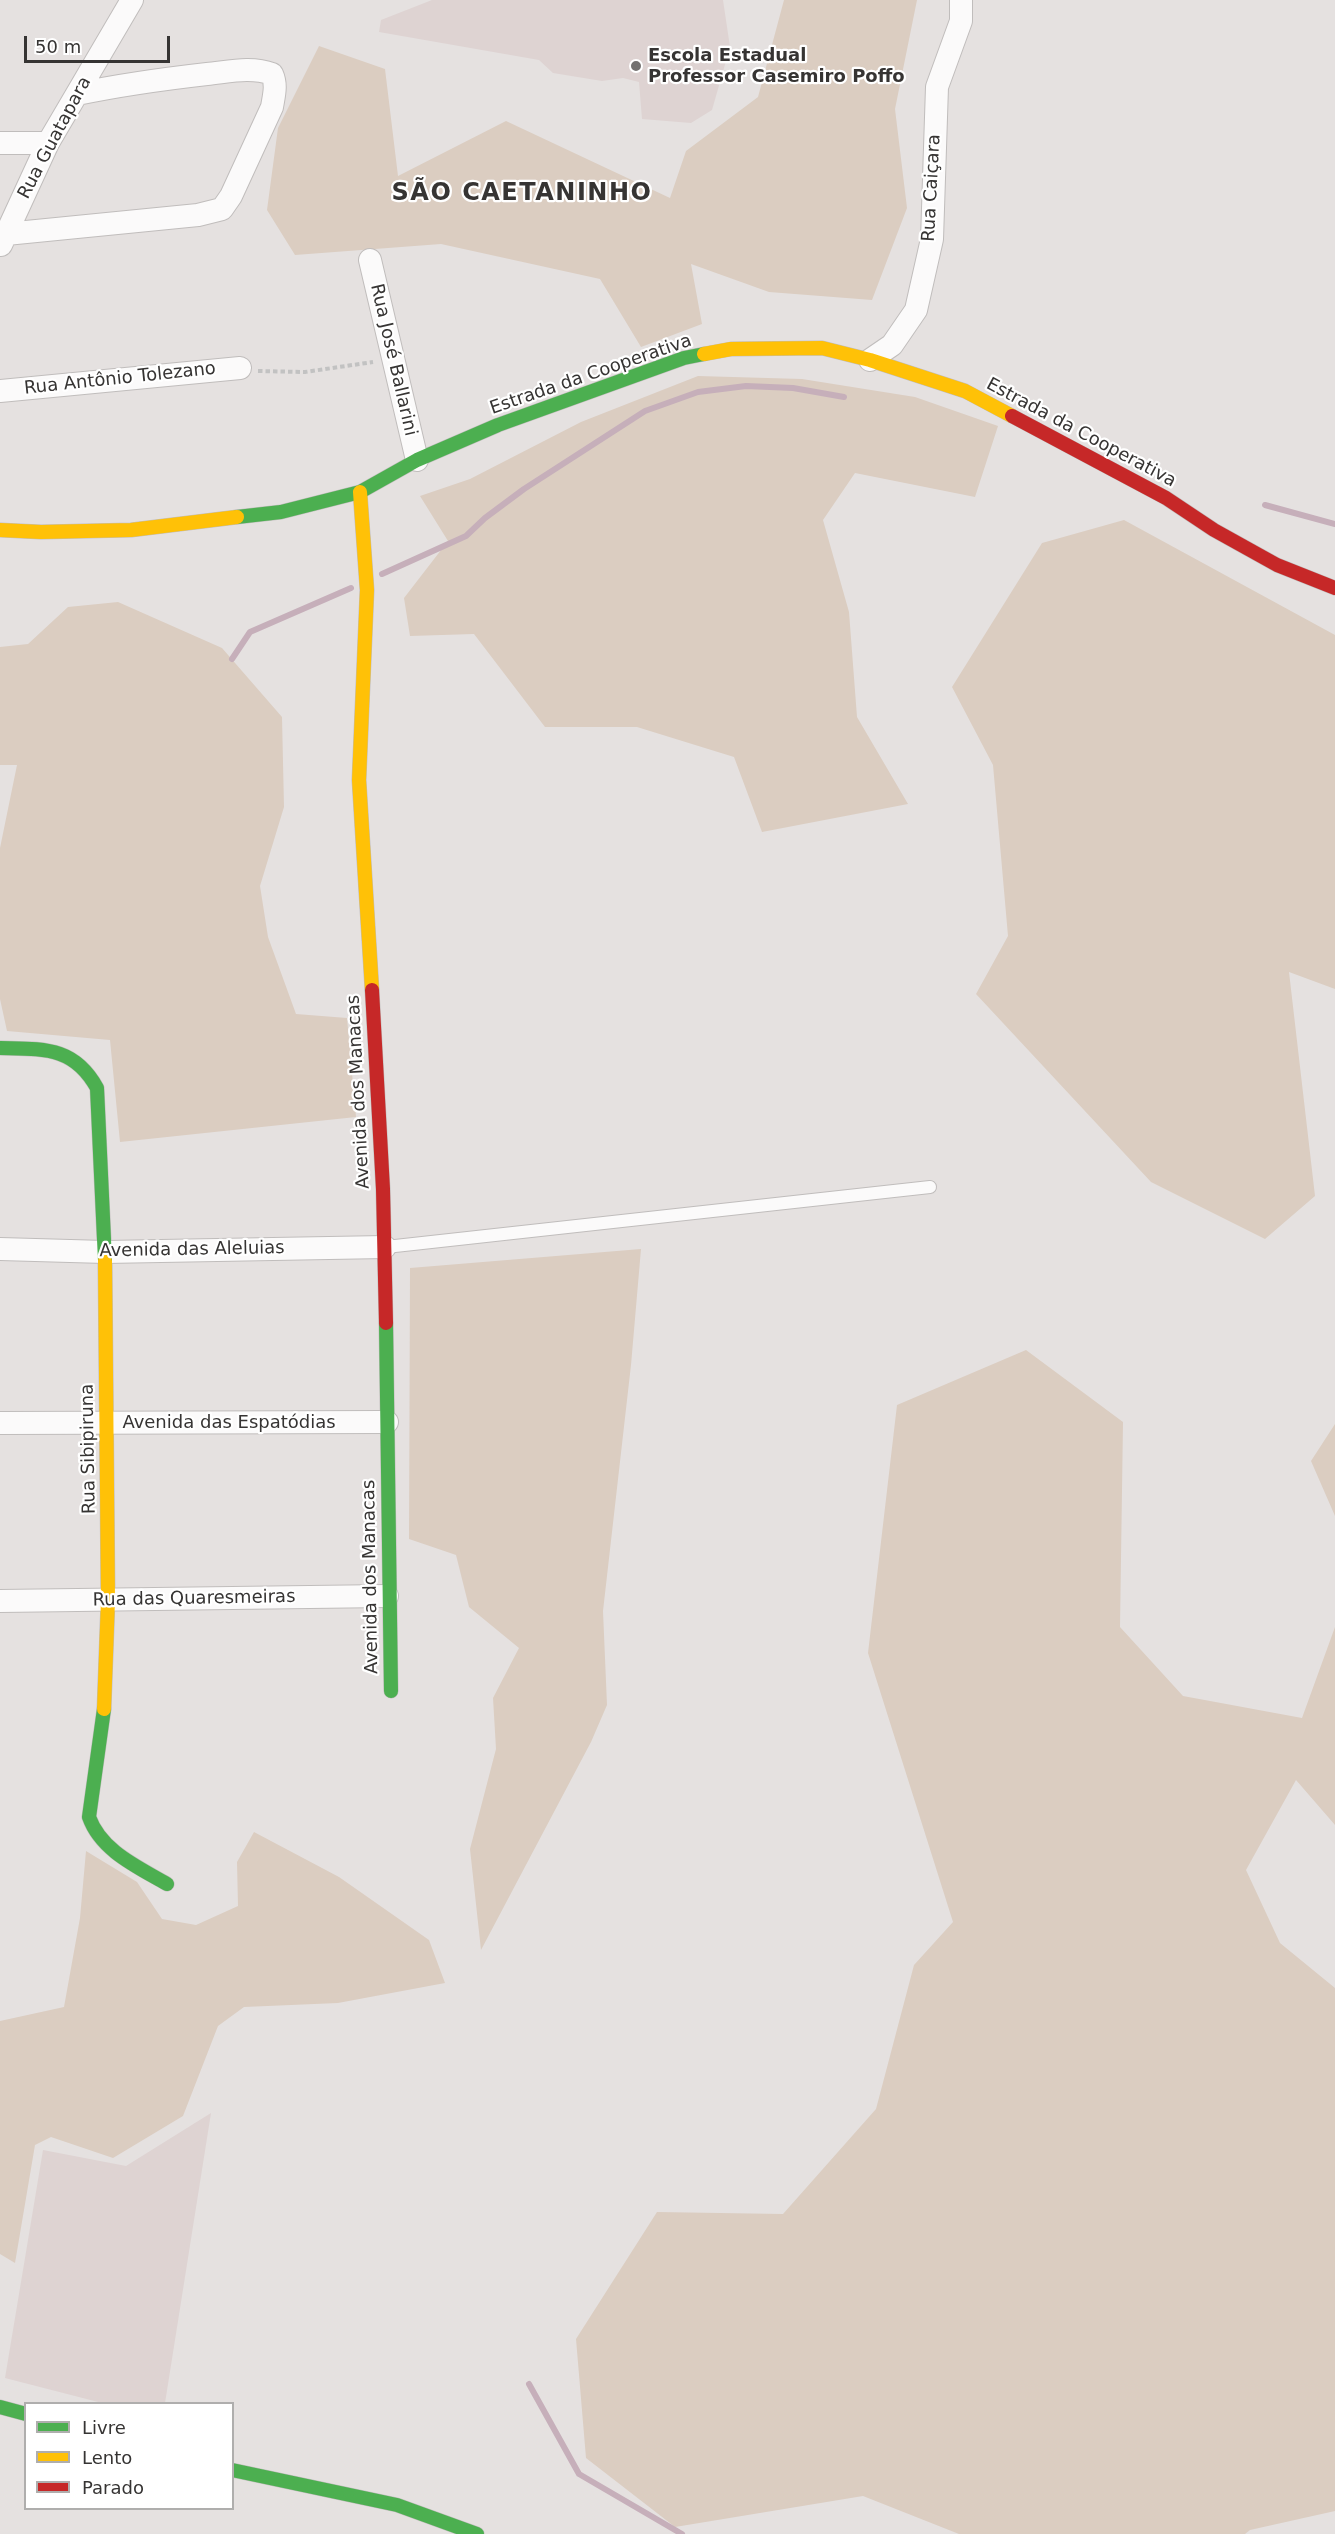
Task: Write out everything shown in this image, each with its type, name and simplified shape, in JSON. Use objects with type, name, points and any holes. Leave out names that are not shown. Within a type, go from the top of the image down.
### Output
[{"type":"street","name":"Rua Guatapara","points":[[3,240],[48,143],[132,0]]},
{"type":"street","name":"Rua Caiçara","points":[[870,360],[892,345],[916,310],[932,239],[937,87],[961,21],[961,0]]},
{"type":"street","points":[[3,240],[198,215],[222,209],[231,196],[272,107],[275,92],[272,74],[260,69],[140,81],[77,94]]},
{"type":"street","points":[[0,143],[48,143]]},
{"type":"street","name":"Rua José Ballarini","points":[[370,260],[417,460]]},
{"type":"street","name":"Estrada da Cooperativa","points":[[0,530],[41,532],[131,530],[280,512],[360,492],[417,460],[498,425],[684,358],[731,349],[822,348],[870,360],[965,391],[1156,492],[1214,530],[1277,565],[1335,588]]},
{"type":"street","name":"Rua Antônio Tolezano","points":[[0,391],[240,368]]},
{"type":"street","name":"Avenida dos Manacas","points":[[360,492],[367,590],[359,780],[381,1134],[385,1247],[387,1596],[391,1691]]},
{"type":"street","name":"Rua Sibipiruna","points":[[0,1048],[54,1050],[72,1056],[85,1066],[92,1075],[97,1088],[105,1251],[108,1600],[105,1687],[91,1792],[90,1826],[111,1848],[167,1884]]},
{"type":"street","name":"Avenida das Aleluias","points":[[0,1249],[105,1251],[385,1247]]},
{"type":"street","name":"Avenida das Espatódias","points":[[0,1423],[387,1422]]},
{"type":"street","name":"Rua das Quaresmeiras","points":[[0,1601],[387,1596]]},
{"type":"street","points":[[0,2407],[24,2413]]},
{"type":"street","points":[[234,2470],[397,2505],[477,2534]]},
{"type":"lane","points":[[385,1247],[930,1187]]},
{"type":"path","points":[[240,368],[270,373],[305,372],[393,359]]},
{"type":"shaded area","name":"Escola Estadual Professor Casemiro Poffo","points":[[432,0],[723,0],[730,47],[712,110],[691,123],[642,119],[639,82],[623,78],[602,81],[553,73],[539,60],[379,32],[381,20]]},
{"type":"shaded area","points":[[784,0],[917,0],[895,109],[907,208],[872,300],[769,292],[691,264],[702,324],[641,347],[600,279],[441,244],[295,255],[267,210],[278,128],[319,46],[385,69],[398,176],[506,121],[670,198],[686,151],[758,97]]},
{"type":"shaded area","points":[[698,376],[802,379],[915,397],[998,426],[975,497],[855,473],[823,520],[849,612],[857,717],[908,804],[762,832],[734,757],[637,727],[545,727],[474,634],[410,636],[404,598],[448,541],[420,496],[470,479],[581,422]]},
{"type":"shaded area","points":[[1124,520],[1335,635],[1335,989],[1289,972],[1315,1196],[1265,1239],[1151,1182],[976,994],[1008,936],[993,765],[952,687],[1042,543]]},
{"type":"shaded area","points":[[118,602],[222,648],[282,717],[284,807],[260,886],[268,937],[296,1014],[347,1018],[356,1117],[120,1142],[110,1040],[7,1031],[0,999],[0,848],[17,765],[0,765],[0,647],[28,644],[68,607]]},
{"type":"shaded area","points":[[641,1249],[631,1365],[603,1611],[607,1705],[591,1742],[481,1950],[470,1849],[496,1749],[493,1698],[519,1648],[469,1607],[456,1555],[409,1539],[410,1268]]},
{"type":"shaded area","points":[[1026,1350],[1123,1422],[1120,1627],[1183,1696],[1302,1718],[1335,1627],[1335,1825],[1296,1780],[1246,1870],[1280,1943],[1335,1988],[1335,2511],[1250,2530],[1245,2534],[959,2534],[863,2496],[675,2527],[586,2458],[576,2339],[657,2212],[783,2214],[876,2109],[914,1965],[953,1922],[868,1653],[897,1405]]},
{"type":"shaded area","points":[[1335,1424],[1335,1516],[1311,1461]]},
{"type":"shaded area","points":[[254,1832],[339,1877],[429,1940],[445,1983],[338,2003],[244,2007],[218,2026],[183,2116],[113,2158],[51,2137],[35,2145],[15,2263],[0,2254],[0,2021],[64,2007],[80,1918],[86,1851],[137,1882],[162,1919],[196,1925],[238,1906],[237,1862]]},
{"type":"shaded area","points":[[211,2113],[165,2402],[98,2402],[5,2378],[43,2150],[126,2166]]},
{"type":"waterway","points":[[382,574],[466,536],[485,518],[524,489],[645,411],[698,392],[746,386],[793,388],[844,397]]},
{"type":"waterway","points":[[1265,505],[1335,524]]},
{"type":"waterway","points":[[232,659],[250,632],[351,588]]},
{"type":"waterway","points":[[529,2384],[579,2474],[682,2534]]},
{"type":"traffic: fast","points":[[237,517],[281,512],[360,492],[417,460],[498,425],[684,358],[704,354]]},
{"type":"traffic: fast","points":[[0,1048],[44,1050],[68,1057],[88,1074],[97,1088],[105,1261]]},
{"type":"traffic: fast","points":[[386,1323],[391,1691]]},
{"type":"traffic: fast","points":[[104,1709],[89,1817],[95,1829],[111,1849],[167,1884]]},
{"type":"traffic: fast","points":[[0,2407],[24,2413]]},
{"type":"traffic: fast","points":[[234,2470],[397,2505],[477,2534]]},
{"type":"traffic: slow","points":[[704,354],[731,349],[822,348],[870,360],[965,391],[1012,416]]},
{"type":"traffic: slow","points":[[360,492],[367,590],[359,780],[372,990]]},
{"type":"traffic: slow","points":[[0,530],[41,532],[131,530],[237,517]]},
{"type":"traffic: slow","points":[[104,1709],[108,1600],[105,1261]]},
{"type":"traffic: jam","points":[[1012,416],[1166,498],[1214,530],[1277,565],[1335,588]]},
{"type":"traffic: jam","points":[[372,990],[383,1189],[386,1323]]},
{"type":"place","name":"Escola Estadual Professor Casemiro Poffo","points":[[636,66]]},
{"type":"district","name":"SÃO CAETANINHO","points":[[522,194]]}]
